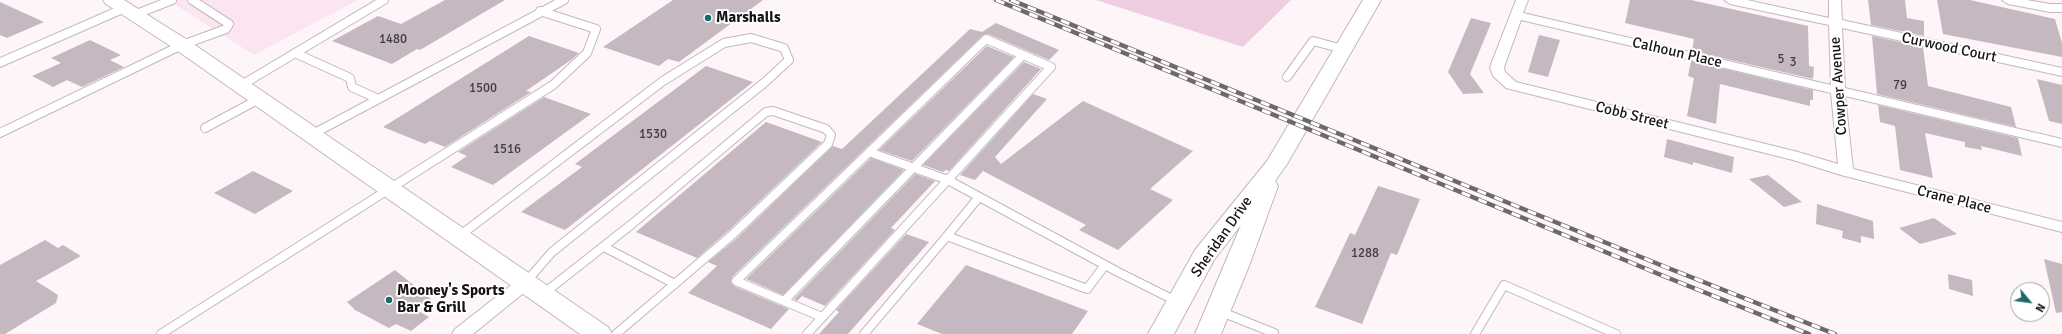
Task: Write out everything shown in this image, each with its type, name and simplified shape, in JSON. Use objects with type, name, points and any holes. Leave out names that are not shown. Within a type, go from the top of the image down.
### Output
[{"type":"main road","name":"Sheridan Drive","points":[[1161,334],[1204,256],[1276,164],[1372,0]]},
{"type":"main road","points":[[123,8],[182,45],[387,189],[599,334]]},
{"type":"main road","name":"Sheridan Drive","points":[[1208,334],[1276,164]]},
{"type":"street","name":"Cobb Street","points":[[1522,0],[1496,67],[1498,73],[1512,85],[1798,158],[1846,172]]},
{"type":"street","name":"Curwood Court","points":[[1730,0],[2062,72]]},
{"type":"street","name":"Cowper Avenue","points":[[1835,0],[1838,91],[1846,172]]},
{"type":"street","points":[[2008,0],[2044,7],[2062,8]]},
{"type":"street","points":[[0,63],[123,8]]},
{"type":"street","name":"Calhoun Place","points":[[1516,15],[1838,91]]},
{"type":"street","points":[[1838,91],[2062,144]]},
{"type":"street","name":"Crane Place","points":[[1846,172],[2062,227]]},
{"type":"street","points":[[461,334],[534,289]]},
{"type":"lane","points":[[123,8],[172,0]]},
{"type":"lane","points":[[0,133],[182,45],[226,29],[229,24],[192,0]]},
{"type":"lane","points":[[240,86],[384,0]]},
{"type":"lane","points":[[311,135],[540,11],[564,0]]},
{"type":"lane","points":[[161,334],[387,189],[553,85],[587,53],[596,30],[540,11]]},
{"type":"lane","points":[[458,237],[663,81],[724,43],[751,38],[784,48],[789,60],[764,83],[552,252],[534,289]]},
{"type":"lane","points":[[807,334],[1052,68],[986,39],[736,281],[822,317]]},
{"type":"lane","points":[[1287,77],[1313,41],[1343,49]]},
{"type":"lane","points":[[295,53],[350,78],[352,87],[378,99]]},
{"type":"lane","points":[[784,301],[1023,55]]},
{"type":"lane","points":[[205,128],[259,99]]},
{"type":"lane","points":[[534,289],[604,247],[766,112],[773,111],[826,129],[831,135],[828,144],[732,235],[616,334]]},
{"type":"lane","points":[[869,152],[948,180],[1105,265],[1179,302]]},
{"type":"lane","points":[[864,334],[979,197]]},
{"type":"lane","points":[[947,236],[1087,289],[1105,265]]},
{"type":"lane","points":[[604,247],[675,284]]},
{"type":"lane","points":[[1475,334],[1504,286],[1616,334]]},
{"type":"lane","points":[[1218,311],[1274,333]]},
{"type":"shaded area","points":[[168,0],[358,0],[254,55]]},
{"type":"shaded area","points":[[1096,0],[1291,0],[1243,47]]},
{"type":"building","points":[[445,0],[505,0],[420,50],[417,49],[392,64],[332,41],[378,16],[401,24]]},
{"type":"building","points":[[673,0],[763,0],[679,62],[668,59],[659,66],[603,47]]},
{"type":"building","points":[[1630,0],[1691,0],[1808,26],[1809,66],[1814,67],[1813,79],[1692,51],[1694,39],[1625,23]]},
{"type":"building","points":[[1868,0],[1905,0],[1907,18],[1924,21],[1924,36],[1871,25]]},
{"type":"building","points":[[1937,0],[1970,0],[2055,19],[2062,43],[2062,57],[1943,34]]},
{"type":"building","points":[[0,2],[44,22],[7,38],[0,35]]},
{"type":"building","points":[[1471,18],[1491,23],[1470,74],[1484,93],[1463,94],[1448,72]]},
{"type":"building","points":[[996,23],[1059,50],[1049,60],[988,34],[983,35],[732,277],[731,282],[734,286],[789,309],[771,329],[688,293],[717,266],[708,262],[736,239],[833,146],[842,149],[970,29],[982,32]]},
{"type":"building","points":[[1539,35],[1560,40],[1548,77],[1528,72]]},
{"type":"building","points":[[529,36],[579,53],[526,91],[531,92],[445,147],[430,141],[425,144],[383,127]]},
{"type":"building","points":[[1872,36],[1923,47],[1928,86],[2011,107],[2016,127],[1877,94]]},
{"type":"building","points":[[90,40],[121,55],[110,60],[124,67],[82,87],[67,80],[53,87],[32,76],[61,63],[51,58]]},
{"type":"building","points":[[987,46],[1014,57],[912,161],[879,150]]},
{"type":"building","points":[[1691,61],[1813,90],[1813,100],[1810,100],[1810,106],[1720,84],[1716,124],[1687,116],[1694,78],[1688,76]]},
{"type":"building","points":[[1024,62],[1041,69],[949,171],[946,170],[943,172],[923,165]]},
{"type":"building","points":[[706,66],[753,82],[565,230],[521,212],[582,167],[575,164]]},
{"type":"building","points":[[2037,79],[2062,85],[2062,124],[2049,121]]},
{"type":"building","points":[[1033,94],[1047,99],[995,157],[1001,164],[1083,101],[1193,151],[1150,189],[1173,200],[1118,250],[1079,230],[1086,225],[983,171],[975,180],[960,175]]},
{"type":"building","points":[[544,97],[591,114],[493,185],[451,167],[467,156],[458,152]]},
{"type":"building","points":[[1878,105],[2018,138],[2022,156],[1981,146],[1982,150],[1965,147],[1965,142],[1925,133],[1933,178],[1900,170],[1895,126],[1880,122]]},
{"type":"building","points":[[766,122],[822,142],[728,231],[697,258],[636,232]]},
{"type":"building","points":[[1667,139],[1734,157],[1732,173],[1693,162],[1693,165],[1664,157]]},
{"type":"building","points":[[871,158],[904,170],[783,295],[746,279]]},
{"type":"building","points":[[253,171],[293,191],[255,214],[214,193]]},
{"type":"building","points":[[915,174],[935,181],[891,228],[895,230],[825,306],[802,296],[797,301],[794,299]]},
{"type":"building","points":[[1768,175],[1802,202],[1784,207],[1749,179]]},
{"type":"building","points":[[1378,186],[1420,199],[1397,255],[1391,253],[1362,324],[1315,307],[1350,233],[1355,235]]},
{"type":"building","points":[[1817,204],[1873,221],[1874,239],[1861,236],[1861,243],[1842,238],[1843,231],[1816,224]]},
{"type":"building","points":[[1934,218],[1957,234],[1920,244],[1899,228]]},
{"type":"building","points":[[906,234],[929,242],[848,334],[819,334],[839,312],[836,310]]},
{"type":"building","points":[[45,240],[58,248],[63,245],[81,256],[36,281],[58,295],[56,303],[5,334],[0,334],[0,265]]},
{"type":"building","points":[[2044,259],[2062,264],[2062,312],[2056,313]]},
{"type":"building","points":[[966,265],[1088,311],[1072,334],[942,334],[917,324]]},
{"type":"building","name":"Mooney's Sports Bar & Grill","points":[[395,270],[431,299],[415,309],[429,317],[411,331],[396,324],[389,328],[355,310],[347,302]]},
{"type":"building","points":[[1948,274],[1972,280],[1973,296],[1949,289]]},
{"type":"railway","points":[[996,0],[1661,275],[1809,334]]},
{"type":"railway","points":[[1011,0],[1663,266],[1835,334]]},
{"type":"place","name":"Marshalls","points":[[708,18]]},
{"type":"place","name":"Mooney's Sports Bar & Grill","points":[[389,300]]}]
